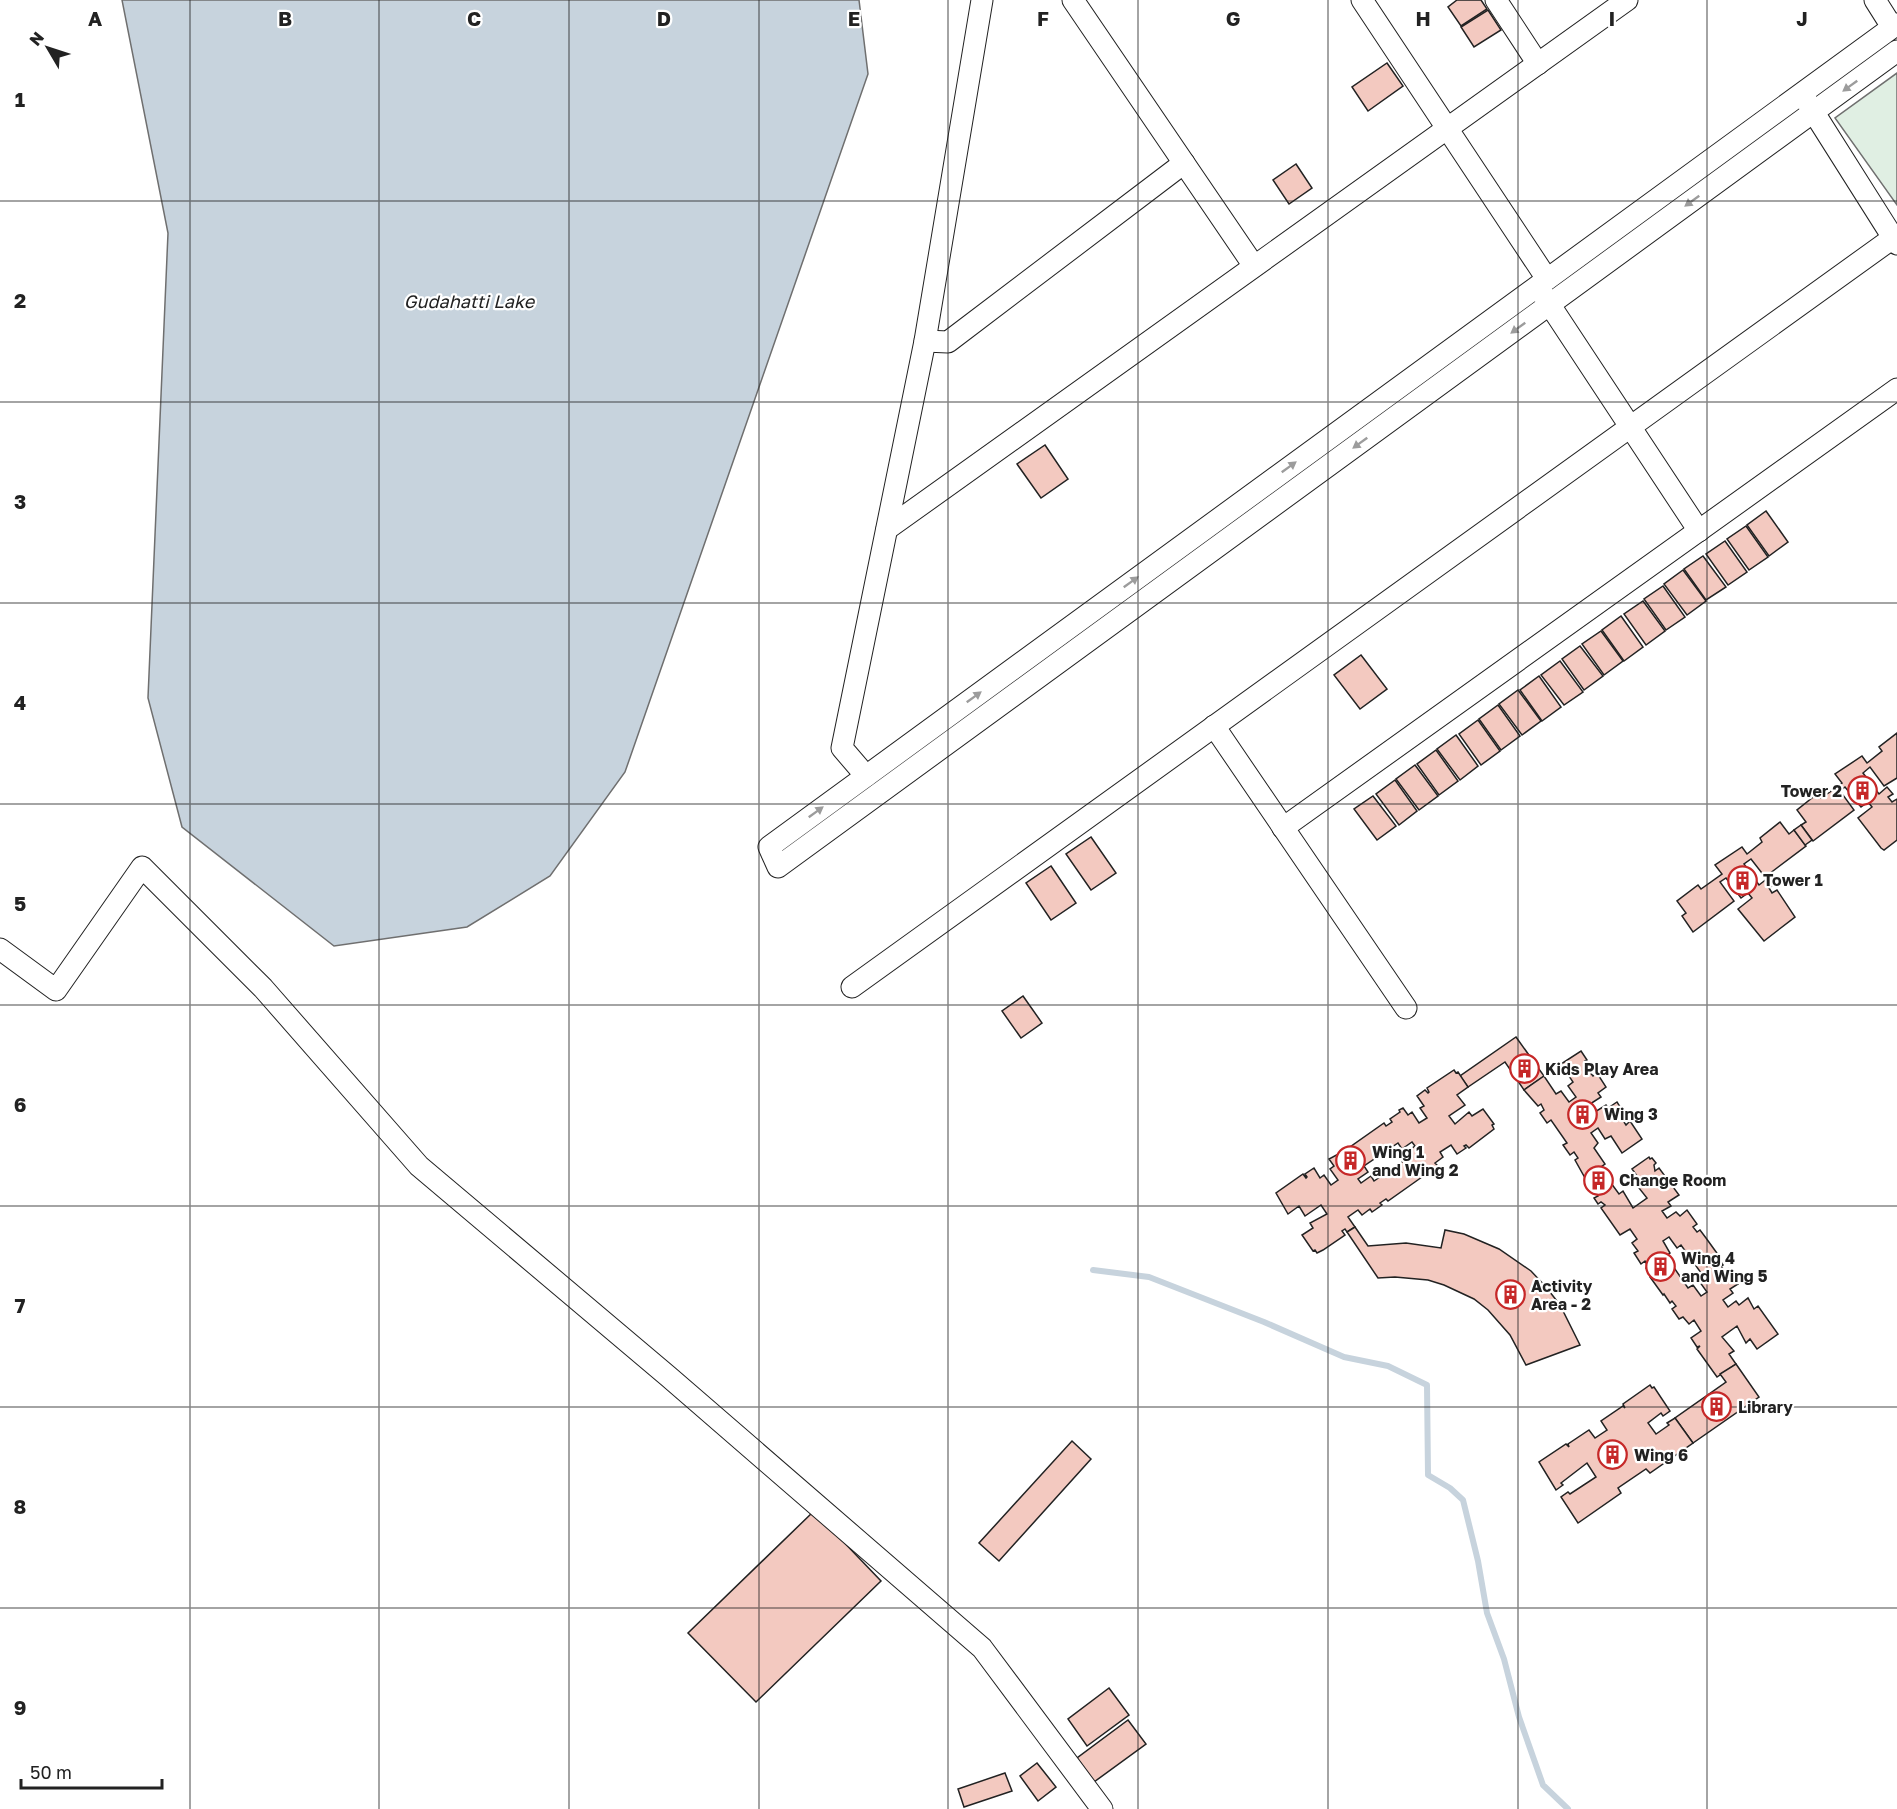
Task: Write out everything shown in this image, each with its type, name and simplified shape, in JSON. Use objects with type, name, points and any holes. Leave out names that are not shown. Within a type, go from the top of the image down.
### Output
[{"type":"street","points":[[866,776],[842,748],[925,341],[982,0]]},
{"type":"street","points":[[1073,0],[1254,266]]},
{"type":"street","points":[[1362,0],[1447,128],[1542,283],[1550,305],[1699,531]]},
{"type":"street","points":[[1496,0],[1538,64]]},
{"type":"street","points":[[1875,0],[1895,25],[769,847],[778,867],[1897,51]]},
{"type":"street","points":[[887,529],[1538,64],[1616,3]]},
{"type":"street","points":[[852,987],[1630,427],[1896,239],[1802,93]]},
{"type":"street","points":[[925,341],[948,342],[1184,163]]},
{"type":"street","points":[[1283,828],[1897,388]]},
{"type":"street","points":[[1214,726],[1406,1008]]},
{"type":"street","points":[[0,949],[56,990],[141,867],[263,988],[419,1166],[669,1377],[982,1648],[1102,1809]]},
{"type":"green space","points":[[1897,73],[1897,205],[1835,118]]},
{"type":"water","name":"Gudahatti Lake","points":[[122,0],[859,0],[868,74],[625,772],[550,876],[467,927],[334,946],[182,827],[148,698],[168,233]]},
{"type":"building","points":[[1457,0],[1481,0],[1487,9],[1461,26],[1448,7]]},
{"type":"building","points":[[1488,10],[1501,30],[1474,47],[1461,27]]},
{"type":"building","points":[[1387,63],[1403,86],[1368,111],[1352,87]]},
{"type":"building","points":[[1296,164],[1312,188],[1289,204],[1273,180]]},
{"type":"building","points":[[1045,445],[1068,479],[1041,498],[1017,464]]},
{"type":"building","points":[[1766,511],[1788,542],[1769,556],[1747,525]]},
{"type":"building","points":[[1746,526],[1768,557],[1749,570],[1727,539]]},
{"type":"building","points":[[1725,541],[1747,572],[1728,585],[1706,554]]},
{"type":"building","points":[[1703,556],[1726,587],[1706,600],[1684,569]]},
{"type":"building","points":[[1683,570],[1706,601],[1687,615],[1664,584]]},
{"type":"building","points":[[1663,586],[1685,617],[1666,630],[1644,599]]},
{"type":"building","points":[[1643,601],[1665,631],[1646,645],[1624,614]]},
{"type":"building","points":[[1621,616],[1643,647],[1624,661],[1602,630]]},
{"type":"building","points":[[1601,631],[1623,661],[1604,675],[1582,644]]},
{"type":"building","points":[[1580,646],[1603,676],[1584,690],[1562,659]]},
{"type":"building","points":[[1361,655],[1387,689],[1360,709],[1334,675]]},
{"type":"building","points":[[1560,661],[1583,692],[1564,705],[1541,675]]},
{"type":"building","points":[[1539,676],[1561,707],[1542,721],[1520,690]]},
{"type":"building","points":[[1518,690],[1541,721],[1522,735],[1499,704]]},
{"type":"building","points":[[1498,705],[1520,736],[1501,750],[1479,719]]},
{"type":"building","points":[[1478,720],[1500,751],[1481,765],[1459,734]]},
{"type":"building","name":"Tower 2","points":[[1897,733],[1897,778],[1884,786],[1870,767],[1863,773],[1879,794],[1887,787],[1893,794],[1888,797],[1892,802],[1897,799],[1897,840],[1884,850],[1881,848],[1858,818],[1872,807],[1868,802],[1861,807],[1845,787],[1840,791],[1854,810],[1813,841],[1801,825],[1806,822],[1797,810],[1817,794],[1821,798],[1842,783],[1835,774],[1862,756],[1867,763],[1882,751],[1879,747]]},
{"type":"building","points":[[1456,735],[1478,766],[1460,780],[1437,749]]},
{"type":"building","points":[[1436,750],[1458,781],[1439,795],[1417,764]]},
{"type":"building","points":[[1415,765],[1438,796],[1419,810],[1396,779]]},
{"type":"building","points":[[1395,780],[1417,811],[1399,825],[1376,794]]},
{"type":"building","points":[[1373,796],[1396,826],[1377,840],[1354,809]]},
{"type":"building","name":"Tower 1","points":[[1780,822],[1789,834],[1794,830],[1806,846],[1765,877],[1751,859],[1744,864],[1759,885],[1768,878],[1773,885],[1769,888],[1772,893],[1777,890],[1795,917],[1764,941],[1738,909],[1752,898],[1748,893],[1741,898],[1726,878],[1720,882],[1734,901],[1693,932],[1682,916],[1686,913],[1677,901],[1698,885],[1701,889],[1722,874],[1715,865],[1742,847],[1747,854],[1762,842],[1760,838]]},
{"type":"building","points":[[1801,825],[1812,840],[1805,845],[1794,830]]},
{"type":"building","points":[[1091,837],[1116,873],[1091,890],[1066,854]]},
{"type":"building","points":[[1051,866],[1076,903],[1051,920],[1026,883]]},
{"type":"building","points":[[1023,996],[1042,1023],[1021,1038],[1002,1011]]},
{"type":"building","name":"Kids Play Area","points":[[1516,1037],[1544,1076],[1524,1090],[1505,1062],[1468,1087],[1460,1076]]},
{"type":"building","name":"Wing 3","points":[[1581,1051],[1591,1069],[1588,1070],[1593,1076],[1597,1073],[1606,1087],[1598,1093],[1601,1097],[1590,1104],[1595,1112],[1606,1105],[1608,1108],[1617,1102],[1626,1116],[1622,1119],[1626,1125],[1630,1121],[1642,1139],[1622,1153],[1611,1136],[1605,1139],[1598,1128],[1591,1133],[1598,1143],[1594,1148],[1605,1164],[1585,1178],[1575,1160],[1578,1158],[1574,1152],[1570,1155],[1563,1145],[1567,1143],[1551,1120],[1547,1123],[1540,1113],[1544,1110],[1541,1104],[1538,1106],[1524,1090],[1544,1076],[1556,1094],[1561,1091],[1569,1102],[1576,1097],[1568,1086],[1573,1082],[1561,1064]]},
{"type":"building","name":"Wing 1 and Wing 2","points":[[1454,1070],[1458,1072],[1468,1087],[1457,1095],[1465,1105],[1449,1116],[1455,1124],[1469,1112],[1472,1116],[1483,1109],[1494,1124],[1492,1125],[1494,1129],[1469,1148],[1464,1146],[1466,1148],[1457,1154],[1451,1145],[1440,1152],[1443,1157],[1435,1163],[1438,1166],[1420,1175],[1422,1177],[1388,1201],[1386,1199],[1380,1203],[1382,1205],[1372,1212],[1370,1209],[1362,1215],[1358,1210],[1348,1217],[1355,1227],[1347,1232],[1345,1229],[1342,1231],[1345,1235],[1323,1250],[1317,1253],[1313,1251],[1302,1235],[1313,1228],[1310,1223],[1327,1214],[1321,1205],[1305,1216],[1299,1206],[1288,1214],[1276,1193],[1303,1174],[1306,1178],[1305,1174],[1314,1168],[1320,1178],[1324,1175],[1331,1185],[1338,1180],[1330,1169],[1334,1166],[1329,1159],[1344,1151],[1346,1154],[1352,1150],[1350,1147],[1384,1123],[1386,1126],[1392,1122],[1390,1119],[1400,1112],[1399,1110],[1403,1108],[1408,1115],[1412,1112],[1419,1123],[1427,1118],[1420,1108],[1424,1106],[1417,1096],[1425,1090],[1428,1093],[1427,1088]],"holes":[[[1412,1142],[1415,1146],[1405,1153],[1408,1158],[1374,1181],[1371,1176],[1361,1183],[1358,1179],[1368,1172],[1364,1166],[1398,1143],[1402,1149]]]},
{"type":"building","name":"Wing 4 and Wing 5","points":[[1649,1157],[1652,1158],[1656,1163],[1655,1171],[1659,1168],[1679,1195],[1668,1202],[1671,1206],[1662,1211],[1667,1218],[1676,1212],[1680,1216],[1687,1210],[1697,1224],[1693,1227],[1697,1232],[1700,1230],[1719,1256],[1725,1272],[1728,1269],[1738,1284],[1730,1289],[1733,1293],[1723,1300],[1728,1307],[1736,1301],[1739,1305],[1748,1298],[1754,1309],[1758,1306],[1778,1334],[1757,1349],[1750,1339],[1746,1343],[1737,1326],[1722,1337],[1734,1351],[1729,1354],[1736,1364],[1717,1377],[1697,1349],[1700,1346],[1697,1347],[1691,1338],[1701,1331],[1694,1320],[1689,1324],[1683,1317],[1679,1319],[1672,1309],[1676,1306],[1672,1301],[1670,1303],[1650,1277],[1652,1276],[1646,1268],[1648,1266],[1645,1261],[1641,1264],[1634,1253],[1638,1251],[1632,1243],[1637,1239],[1630,1229],[1620,1235],[1601,1208],[1605,1205],[1601,1202],[1598,1204],[1594,1198],[1598,1196],[1596,1193],[1611,1183],[1619,1194],[1623,1191],[1633,1208],[1647,1198],[1635,1183],[1640,1180],[1632,1169]],"holes":[[[1669,1237],[1677,1248],[1681,1245],[1704,1277],[1699,1281],[1707,1292],[1701,1296],[1693,1285],[1688,1288],[1666,1256],[1670,1253],[1663,1241]]]},
{"type":"building","name":"Change Room","points":[[1601,1168],[1611,1183],[1596,1193],[1585,1178]]},
{"type":"building","name":"Activity Area - 2","points":[[1355,1227],[1368,1246],[1406,1243],[1441,1248],[1445,1230],[1464,1234],[1499,1249],[1531,1271],[1546,1287],[1560,1305],[1580,1345],[1526,1365],[1510,1335],[1488,1310],[1474,1299],[1428,1280],[1378,1278],[1347,1232]]},
{"type":"building","name":"Library","points":[[1736,1364],[1759,1397],[1693,1443],[1675,1418],[1726,1382],[1720,1374]]},
{"type":"building","name":"Wing 6","points":[[1650,1385],[1654,1387],[1670,1411],[1663,1416],[1661,1413],[1648,1423],[1656,1434],[1675,1418],[1693,1443],[1650,1473],[1646,1469],[1618,1488],[1621,1493],[1578,1523],[1561,1497],[1568,1492],[1570,1494],[1596,1477],[1587,1463],[1561,1483],[1563,1485],[1556,1490],[1539,1462],[1566,1444],[1569,1447],[1568,1444],[1589,1430],[1595,1438],[1607,1430],[1601,1421],[1623,1406],[1625,1408],[1623,1404]]},
{"type":"building","points":[[1072,1441],[1091,1459],[999,1561],[979,1543]]},
{"type":"building","points":[[814,1511],[881,1581],[756,1702],[688,1633]]},
{"type":"building","points":[[1109,1688],[1129,1715],[1087,1746],[1068,1719]]},
{"type":"building","points":[[1128,1720],[1146,1744],[1094,1782],[1077,1758]]},
{"type":"building","points":[[1037,1763],[1056,1787],[1038,1801],[1020,1776]]},
{"type":"building","points":[[1005,1773],[1012,1791],[964,1807],[958,1789]]},
{"type":"waterway","points":[[1093,1270],[1149,1277],[1264,1322],[1344,1357],[1388,1366],[1427,1385],[1428,1475],[1450,1488],[1463,1500],[1478,1561],[1487,1613],[1504,1659],[1519,1717],[1543,1785],[1568,1809]]},
{"type":"place","name":"Tower 2","points":[[1863,791]]},
{"type":"place","name":"Tower 1","points":[[1742,880]]},
{"type":"place","name":"Kids Play Area","points":[[1524,1069]]},
{"type":"place","name":"Wing 3","points":[[1583,1114]]},
{"type":"place","name":"Wing 1 and Wing 2","points":[[1351,1161]]},
{"type":"place","name":"Change Room","points":[[1598,1180]]},
{"type":"place","name":"Wing 4 and Wing 5","points":[[1660,1267]]},
{"type":"place","name":"Activity Area - 2","points":[[1510,1295]]},
{"type":"place","name":"Library","points":[[1717,1407]]},
{"type":"place","name":"Wing 6","points":[[1613,1455]]}]
